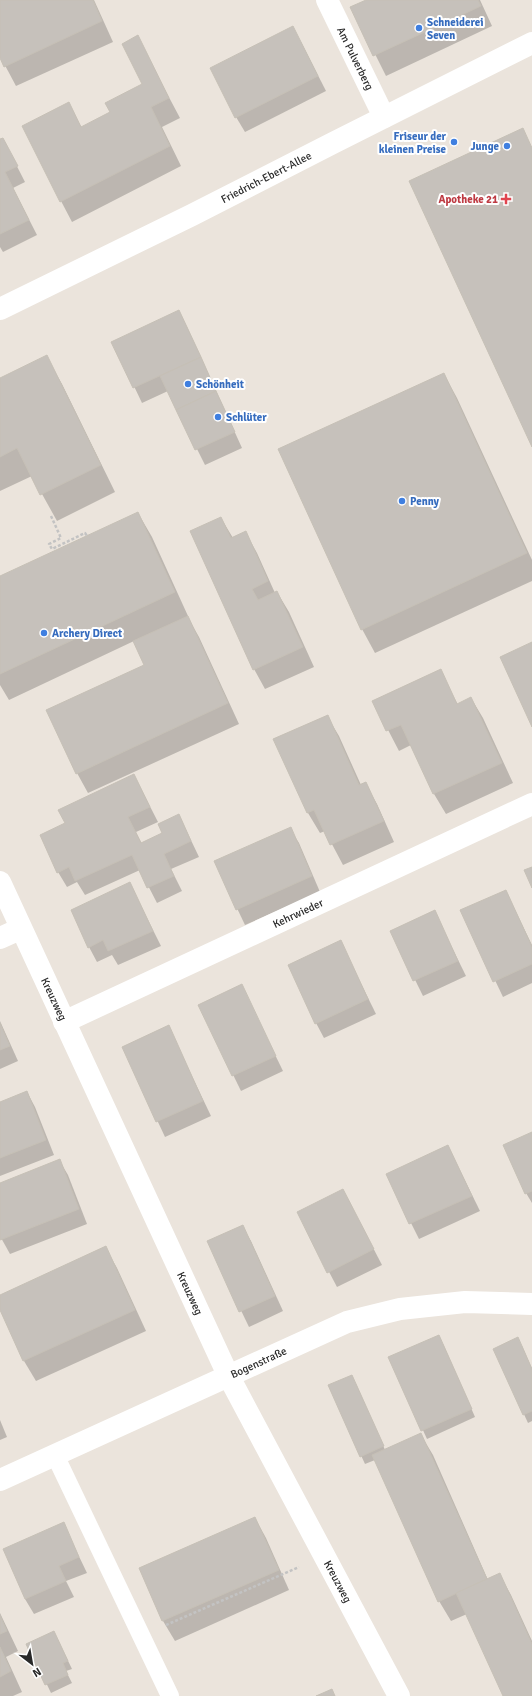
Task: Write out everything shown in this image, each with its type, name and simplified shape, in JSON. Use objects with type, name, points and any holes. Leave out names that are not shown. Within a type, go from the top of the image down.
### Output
[{"type":"street","name":"Am Pulverberg","points":[[327,0],[384,118]]},
{"type":"street","name":"Friedrich-Ebert-Allee","points":[[0,309],[192,215],[532,43]]},
{"type":"street","name":"Kehrwieder","points":[[64,1022],[532,804]]},
{"type":"street","name":"Kreuzweg","points":[[0,882],[20,929],[228,1375],[399,1696]]},
{"type":"street","points":[[0,938],[20,929]]},
{"type":"street","name":"Bogenstraße","points":[[0,1480],[347,1322],[400,1309],[465,1302],[532,1304]]},
{"type":"lane","points":[[55,1455],[170,1696]]},
{"type":"path","points":[[51,516],[61,538],[49,544],[52,549],[85,533],[87,536]]},
{"type":"path","points":[[142,1636],[307,1564]]},
{"type":"building","points":[[0,0],[93,0],[102,21],[4,67],[0,58]]},
{"type":"building","points":[[366,0],[478,0],[481,6],[373,56],[350,7]]},
{"type":"building","points":[[293,26],[318,76],[235,118],[210,68]]},
{"type":"building","points":[[138,35],[169,98],[151,107],[170,146],[60,202],[22,126],[69,102],[81,127],[110,112],[105,103],[142,84],[122,44]]},
{"type":"building","points":[[523,128],[532,148],[532,447],[409,181]]},
{"type":"building","points":[[3,138],[18,166],[5,172],[29,220],[0,234],[0,139]]},
{"type":"building","points":[[179,310],[201,357],[133,388],[111,342]]},
{"type":"building","points":[[47,355],[101,465],[40,495],[17,448],[0,457],[0,378]]},
{"type":"building","name":"Schönheit","points":[[201,357],[216,391],[176,410],[160,376]]},
{"type":"building","name":"Penny","points":[[444,373],[527,553],[361,630],[278,449]]},
{"type":"building","points":[[216,391],[235,432],[195,450],[176,410]]},
{"type":"building","name":"Archery Direct","points":[[138,512],[175,592],[0,674],[0,576]]},
{"type":"building","points":[[221,517],[231,538],[246,531],[268,581],[252,589],[258,600],[277,591],[303,647],[253,670],[190,531]]},
{"type":"building","points":[[188,616],[228,703],[76,774],[46,710],[144,665],[133,641]]},
{"type":"building","points":[[532,642],[532,727],[500,657]]},
{"type":"building","points":[[441,669],[457,704],[471,697],[502,763],[433,794],[401,725],[386,731],[372,701]]},
{"type":"building","points":[[328,715],[359,785],[366,782],[384,821],[330,845],[314,810],[307,813],[273,739]]},
{"type":"building","points":[[134,774],[150,807],[128,817],[141,843],[162,833],[158,824],[179,814],[191,841],[164,854],[174,876],[147,888],[132,855],[75,881],[69,867],[57,873],[40,835],[65,823],[58,810]]},
{"type":"building","points":[[291,827],[312,876],[236,910],[214,861]]},
{"type":"building","points":[[532,867],[532,888],[524,870]]},
{"type":"building","points":[[130,882],[153,931],[108,951],[103,940],[88,948],[71,910]]},
{"type":"building","points":[[506,890],[532,947],[532,964],[493,982],[460,910]]},
{"type":"building","points":[[435,910],[458,961],[413,981],[390,931]]},
{"type":"building","points":[[341,940],[368,999],[315,1024],[288,965]]},
{"type":"building","points":[[242,984],[276,1056],[232,1076],[198,1005]]},
{"type":"building","points":[[0,1023],[10,1046],[0,1050]]},
{"type":"building","points":[[169,1025],[203,1101],[156,1122],[122,1047]]},
{"type":"building","points":[[27,1091],[46,1140],[0,1158],[0,1102]]},
{"type":"building","points":[[532,1132],[532,1191],[525,1194],[503,1145]]},
{"type":"building","points":[[448,1145],[472,1196],[409,1224],[386,1174]]},
{"type":"building","points":[[60,1159],[79,1209],[0,1240],[0,1183]]},
{"type":"building","points":[[343,1189],[374,1249],[327,1273],[297,1212]]},
{"type":"building","points":[[243,1225],[275,1296],[239,1312],[207,1241]]},
{"type":"building","points":[[106,1246],[135,1310],[23,1361],[0,1310],[0,1295]]},
{"type":"building","points":[[439,1335],[472,1409],[421,1431],[388,1357]]},
{"type":"building","points":[[518,1337],[532,1369],[532,1411],[523,1415],[493,1349]]},
{"type":"building","points":[[352,1375],[384,1446],[360,1457],[328,1385]]},
{"type":"building","points":[[421,1433],[487,1579],[438,1602],[372,1455]]},
{"type":"building","points":[[255,1517],[279,1570],[162,1621],[139,1568]]},
{"type":"building","points":[[64,1522],[79,1557],[59,1566],[66,1581],[25,1599],[3,1549]]},
{"type":"building","points":[[500,1573],[532,1644],[532,1696],[503,1696],[456,1593]]},
{"type":"building","points":[[0,1615],[7,1631],[0,1634]]},
{"type":"building","points":[[54,1631],[68,1661],[63,1663],[68,1675],[45,1685],[26,1644]]},
{"type":"building","points":[[0,1647],[11,1671],[0,1677]]},
{"type":"building","points":[[332,1689],[335,1696],[316,1696]]},
{"type":"place","name":"Schneiderei Seven","points":[[419,28]]},
{"type":"place","name":"Friseur der kleinen Preise","points":[[454,142]]},
{"type":"place","name":"Junge","points":[[507,146]]},
{"type":"place","name":"Apotheke 21","points":[[506,199]]},
{"type":"place","name":"Schönheit","points":[[188,384]]},
{"type":"place","name":"Schlüter","points":[[218,417]]},
{"type":"place","name":"Penny","points":[[402,501]]},
{"type":"place","name":"Archery Direct","points":[[44,633]]}]
